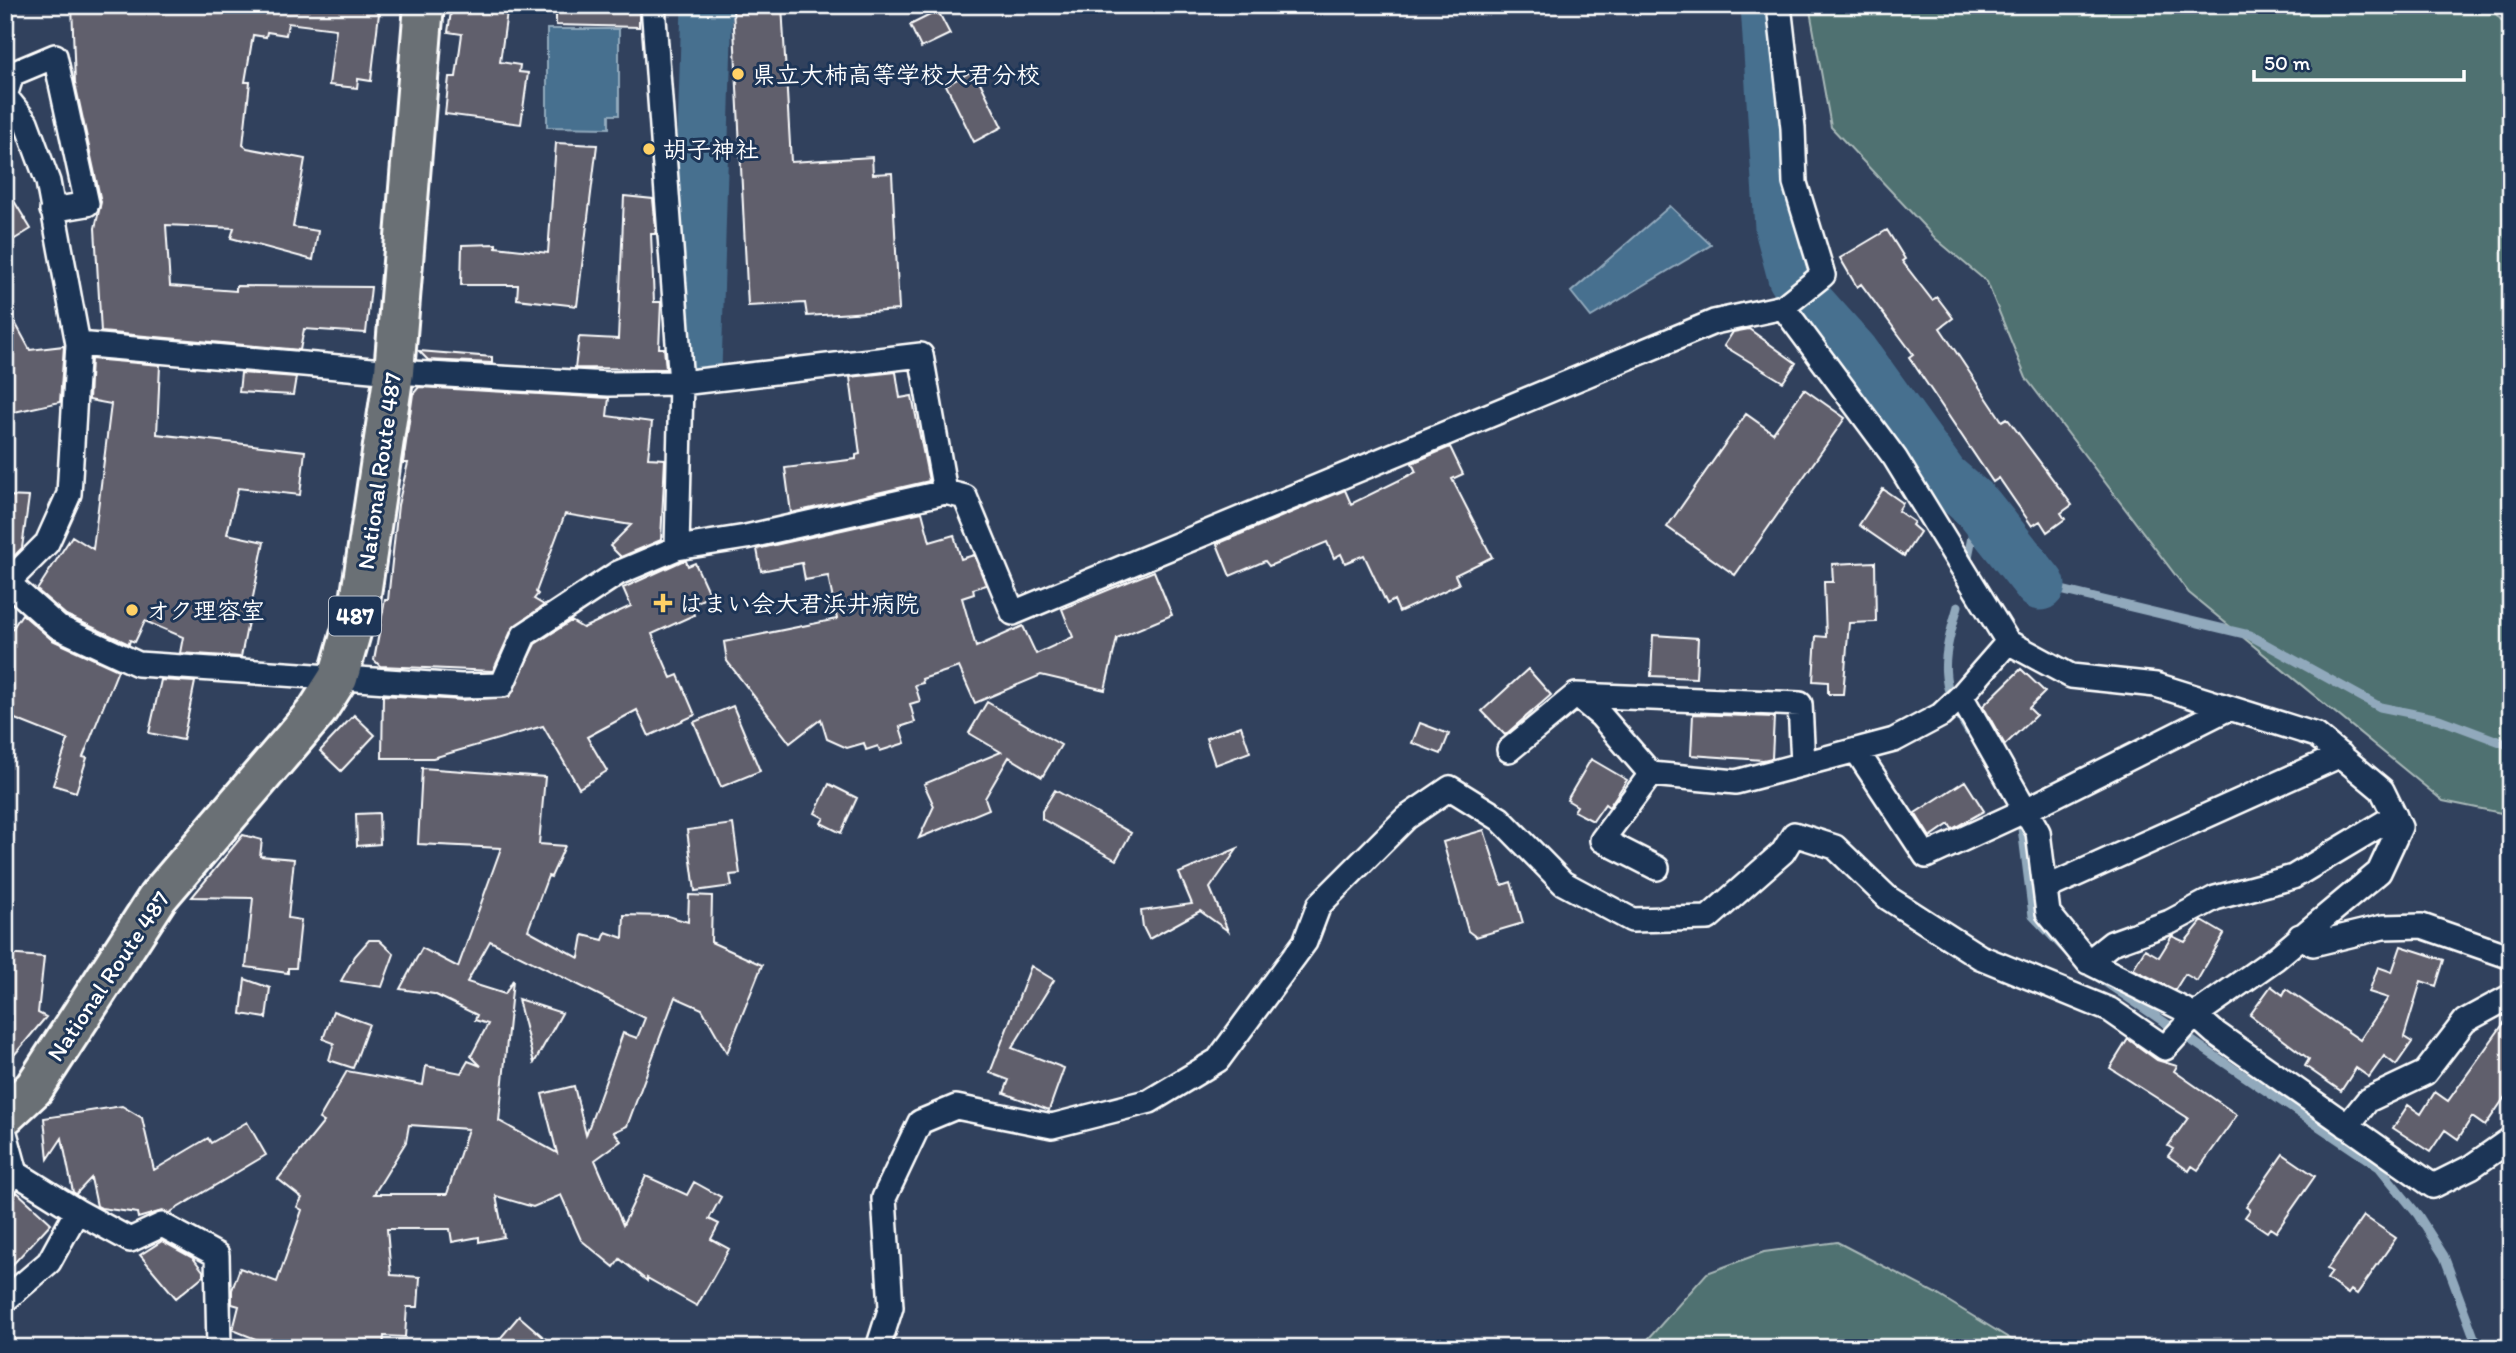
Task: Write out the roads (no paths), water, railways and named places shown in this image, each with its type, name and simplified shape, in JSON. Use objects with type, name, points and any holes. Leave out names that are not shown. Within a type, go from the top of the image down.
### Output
[{"type":"highway","name":"National Route 487","points":[[5,1115],[34,1088],[158,897],[317,711],[338,678],[359,601],[394,372],[424,5]]},
{"type":"street","points":[[653,5],[681,383],[677,548]]},
{"type":"street","points":[[52,211],[87,204],[55,56],[12,74],[5,96],[26,122],[48,182],[52,211],[78,344],[69,494],[47,543],[6,582],[58,627],[138,664],[461,686],[502,685],[524,635],[618,573],[677,548],[746,537],[945,492],[965,497],[1013,613],[1714,321],[1783,307],[1823,275],[1795,183],[1793,128],[1779,5]]},
{"type":"street","points":[[878,1348],[891,1307],[884,1198],[920,1122],[956,1107],[1052,1126],[1150,1101],[1218,1060],[1305,942],[1319,905],[1406,818],[1450,788],[1500,818],[1563,883],[1632,920],[1707,918],[1783,852],[1794,834],[1835,846],[1888,898],[1980,957],[2109,1010],[2165,1048],[2195,1015],[2276,958],[2379,872],[2400,827],[2395,816],[2382,790],[2316,735],[2156,685],[2071,676],[2008,642],[1895,458],[1783,307]]},
{"type":"street","points":[[78,344],[394,372],[609,384],[681,383],[921,355],[945,492]]},
{"type":"street","points":[[1576,695],[1601,716],[1651,774],[1736,782],[1894,740],[1941,715],[2008,642]]},
{"type":"street","points":[[1509,750],[1576,695],[1800,704],[1802,764]]},
{"type":"street","points":[[1961,696],[2017,815],[2038,832],[2049,913],[2088,961],[2195,1015],[2214,1032],[2432,1185],[2471,1167],[2511,1139]]},
{"type":"street","points":[[1857,750],[1926,856],[2017,815],[2229,708]]},
{"type":"street","points":[[2046,888],[2341,755]]},
{"type":"street","points":[[1651,774],[1602,840],[1657,868]]},
{"type":"street","points":[[2088,961],[2112,943],[2170,922],[2215,898],[2293,877],[2395,816]]},
{"type":"street","points":[[2300,936],[2313,944],[2382,927],[2422,926],[2511,957]]},
{"type":"street","points":[[2347,1126],[2368,1100],[2425,1073],[2465,1021],[2511,996]]},
{"type":"street","points":[[5,1133],[10,1179],[130,1240],[163,1225],[217,1255],[219,1348]]},
{"type":"street","points":[[5,1300],[48,1262],[77,1211]]},
{"type":"water","points":[[547,29],[619,29],[619,115],[609,115],[609,128],[547,127]]},
{"type":"water","points":[[1670,206],[1711,245],[1591,317],[1571,292]]},
{"type":"waterway","points":[[696,370],[707,5]]},
{"type":"waterway","points":[[1766,5],[1780,228],[1793,277],[1810,304],[1853,352],[1943,477],[1978,507],[2040,585]]},
{"type":"waterway","points":[[1968,557],[1978,507]]},
{"type":"waterway","points":[[2040,585],[2249,635],[2380,707],[2439,719],[2511,746]]},
{"type":"waterway","points":[[1958,606],[1948,642],[1947,685],[1969,732]]},
{"type":"waterway","points":[[2021,820],[2033,916],[2079,964]]},
{"type":"waterway","points":[[2099,978],[2379,1167],[2418,1215],[2444,1256],[2474,1337],[2486,1348]]},
{"type":"place","name":"県立大柿高等学校大君分校","points":[[738,74]]},
{"type":"place","name":"胡子神社","points":[[649,149]]},
{"type":"place","name":"はまい会大君浜井病院","points":[[663,603]]},
{"type":"place","name":"オク理容室","points":[[132,610]]}]
